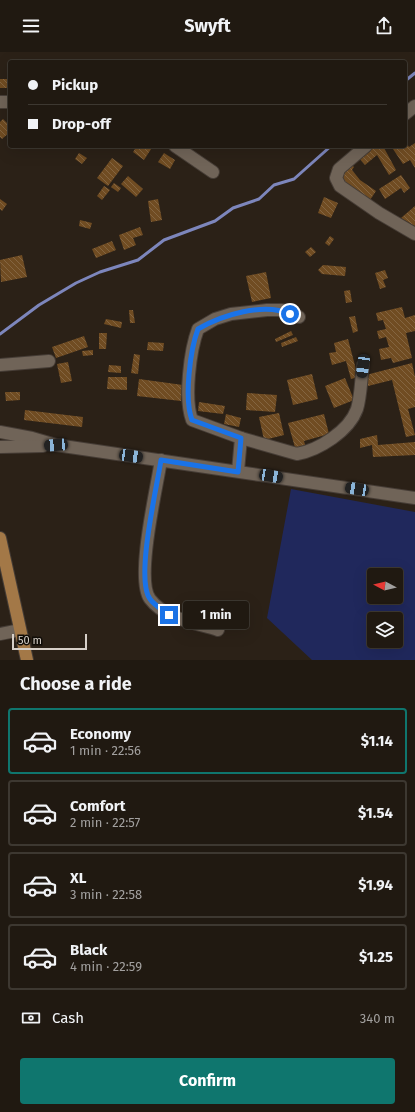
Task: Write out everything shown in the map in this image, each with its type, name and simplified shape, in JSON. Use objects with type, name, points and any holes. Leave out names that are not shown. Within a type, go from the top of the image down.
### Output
[{"type":"main road","points":[[0,538],[27,660]]},
{"type":"street","points":[[407,112],[415,106]]},
{"type":"street","points":[[179,148],[213,172]]},
{"type":"street","points":[[364,148],[338,169],[336,178],[340,186],[378,213],[415,234]]},
{"type":"street","points":[[299,317],[282,310],[231,314],[215,319],[198,329],[193,342],[188,400],[189,412],[192,420],[241,438],[297,454],[306,452],[334,436],[346,425],[356,409],[363,366]]},
{"type":"street","points":[[0,365],[50,361]]},
{"type":"street","points":[[0,432],[32,438],[56,445],[415,498]]},
{"type":"street","points":[[238,472],[241,438]]},
{"type":"street","points":[[0,447],[56,445]]},
{"type":"street","points":[[161,460],[147,545],[145,570],[146,587],[150,599],[169,615],[218,630]]},
{"type":"street","points":[[0,634],[20,630]]},
{"type":"shaded area","points":[[291,489],[415,512],[415,660],[312,660],[267,618]]},
{"type":"building","points":[[0,79],[8,79],[8,88],[0,88]]},
{"type":"building","points":[[3,119],[8,124],[8,134],[2,139],[0,137],[0,122]]},
{"type":"building","points":[[415,143],[415,168],[410,160],[403,164],[393,149],[407,148],[407,144],[409,147]]},
{"type":"building","points":[[136,148],[152,148],[144,160],[133,152]]},
{"type":"building","points":[[371,148],[384,148],[396,170],[389,175],[377,155],[365,165],[358,157]]},
{"type":"building","points":[[79,153],[87,158],[82,164],[75,159]]},
{"type":"building","points":[[164,153],[175,160],[170,169],[158,162]]},
{"type":"building","points":[[112,158],[123,166],[108,186],[97,178]]},
{"type":"building","points":[[351,164],[354,167],[352,170],[360,180],[376,191],[370,200],[343,184],[342,171]]},
{"type":"building","points":[[401,175],[410,188],[404,193],[401,188],[385,199],[379,189]]},
{"type":"building","points":[[128,176],[143,189],[136,197],[121,184]]},
{"type":"building","points":[[114,183],[121,188],[118,192],[111,187]]},
{"type":"building","points":[[104,186],[110,190],[102,200],[97,196]]},
{"type":"building","points":[[324,197],[338,203],[331,218],[318,213]]},
{"type":"building","points":[[0,199],[7,204],[2,211],[0,209]]},
{"type":"building","points":[[158,199],[162,220],[151,222],[148,201]]},
{"type":"building","points":[[415,206],[415,226],[401,218]]},
{"type":"building","points":[[80,220],[92,223],[90,229],[79,226]]},
{"type":"building","points":[[140,227],[143,235],[133,238],[136,245],[124,250],[119,235]]},
{"type":"building","points":[[330,236],[334,239],[329,246],[325,243]]},
{"type":"building","points":[[112,241],[116,250],[96,258],[92,249]]},
{"type":"building","points":[[311,247],[316,252],[310,257],[305,252]]},
{"type":"building","points":[[22,255],[27,277],[1,282],[0,260]]},
{"type":"building","points":[[323,265],[346,267],[345,276],[322,274],[318,270]]},
{"type":"building","points":[[385,270],[388,278],[383,280],[386,287],[380,289],[375,273]]},
{"type":"building","points":[[266,272],[271,298],[252,302],[246,276]]},
{"type":"building","points":[[350,290],[352,302],[346,303],[344,291]]},
{"type":"building","points":[[402,307],[405,318],[415,315],[415,331],[406,333],[412,358],[393,363],[391,358],[381,360],[379,349],[389,347],[386,337],[379,339],[377,331],[386,329],[383,320],[378,321],[376,313]]},
{"type":"building","points":[[129,310],[133,310],[135,323],[130,323]]},
{"type":"building","points":[[355,316],[358,331],[353,333],[349,317]]},
{"type":"building","points":[[106,319],[122,322],[121,328],[104,324]]},
{"type":"building","points":[[291,331],[293,335],[276,342],[275,339]]},
{"type":"building","points":[[99,333],[107,333],[106,349],[99,349]]},
{"type":"building","points":[[84,336],[88,347],[56,358],[52,347]]},
{"type":"building","points":[[296,337],[298,341],[282,347],[281,343]]},
{"type":"building","points":[[348,339],[358,377],[351,379],[346,361],[332,365],[329,353],[336,352],[334,343]]},
{"type":"building","points":[[148,342],[164,343],[163,351],[147,350]]},
{"type":"building","points":[[93,350],[93,355],[83,356],[82,351]]},
{"type":"building","points":[[134,354],[140,355],[138,374],[131,373]]},
{"type":"building","points":[[68,362],[72,381],[61,383],[57,364]]},
{"type":"building","points":[[412,363],[415,377],[415,407],[408,409],[415,435],[406,437],[392,380],[368,386],[366,375]]},
{"type":"building","points":[[109,365],[121,366],[121,373],[108,372]]},
{"type":"building","points":[[312,374],[318,399],[293,405],[287,380]]},
{"type":"building","points":[[108,377],[127,377],[127,390],[107,389]]},
{"type":"building","points":[[345,378],[354,400],[334,408],[325,386]]},
{"type":"building","points":[[139,379],[183,385],[181,401],[137,396]]},
{"type":"building","points":[[5,392],[20,392],[20,400],[6,401]]},
{"type":"building","points":[[247,393],[277,395],[275,412],[246,410]]},
{"type":"building","points":[[199,402],[225,406],[223,414],[198,411]]},
{"type":"building","points":[[25,410],[83,417],[82,427],[24,420]]},
{"type":"building","points":[[279,413],[284,435],[264,440],[259,417]]},
{"type":"building","points":[[226,414],[241,418],[239,427],[224,424]]},
{"type":"building","points":[[324,414],[329,434],[304,441],[306,448],[296,451],[288,423]]},
{"type":"building","points":[[377,435],[378,445],[415,442],[415,455],[373,457],[372,445],[360,448],[360,439]]},
{"type":"waterway","points":[[407,79],[415,73]]},
{"type":"waterway","points":[[0,334],[39,305],[76,283],[100,272],[138,260],[164,240],[215,221],[233,208],[259,199],[274,185],[294,179],[329,148]]},
{"type":"route","points":[[169,615],[150,599],[146,587],[145,570],[147,545],[161,460],[238,472],[241,438],[192,420],[189,412],[188,400],[193,342],[198,329],[215,319],[231,314],[282,310],[290,314]]}]
